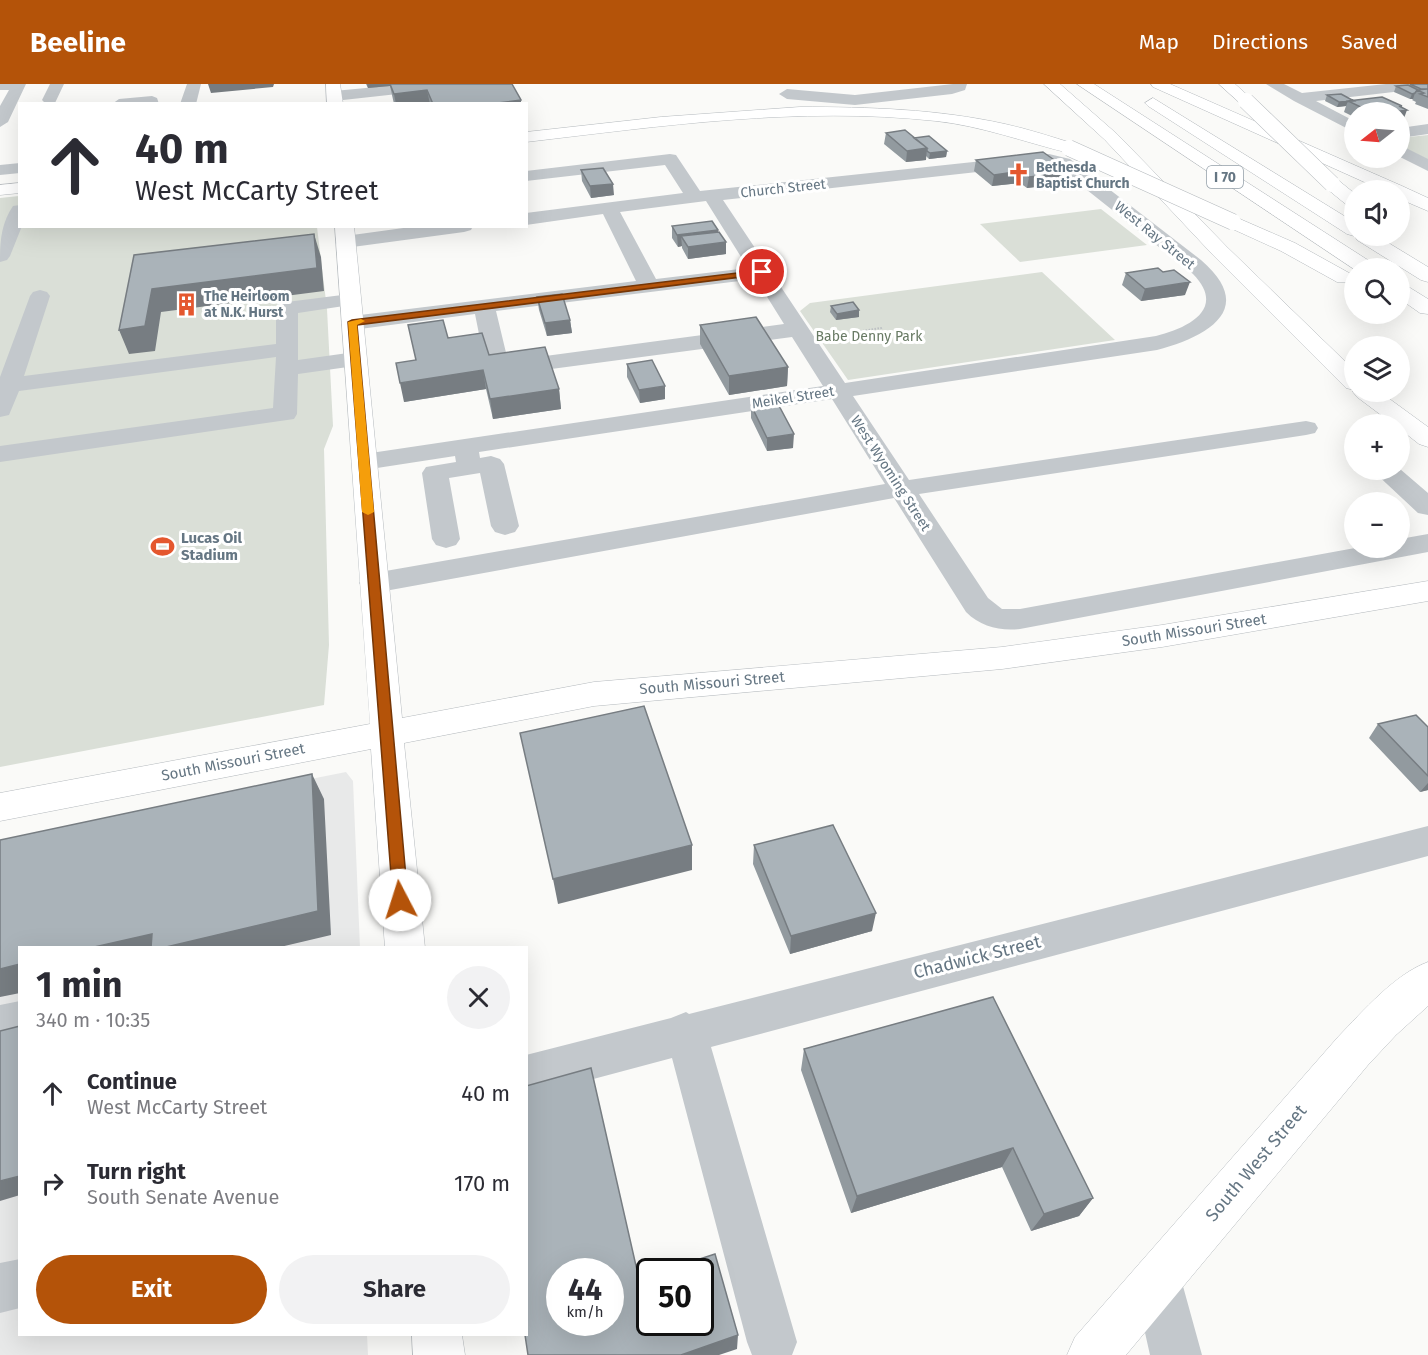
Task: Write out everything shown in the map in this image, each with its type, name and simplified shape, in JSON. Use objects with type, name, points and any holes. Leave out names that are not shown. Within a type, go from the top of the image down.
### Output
[{"type":"main road","points":[[1051,84],[1111,137],[1220,251],[1344,373]]},
{"type":"main road","name":"I 70","points":[[1084,84],[1352,258]]},
{"type":"main road","points":[[1158,84],[1373,180]]},
{"type":"main road","points":[[1226,84],[1344,194]]},
{"type":"main road","name":"I 70","points":[[1142,96],[1344,224]]},
{"type":"main road","points":[[528,137],[675,121],[791,112],[849,111],[958,120],[1014,131],[1069,148],[1288,247],[1344,278]]},
{"type":"main road","points":[[0,190],[18,188]]},
{"type":"main road","points":[[1410,197],[1428,205]]},
{"type":"main road","points":[[345,234],[405,946]]},
{"type":"main road","points":[[1380,246],[1428,276]]},
{"type":"main road","points":[[1410,296],[1428,308]]},
{"type":"main road","points":[[1410,317],[1428,329]]},
{"type":"main road","points":[[1378,402],[1428,439]]},
{"type":"main road","name":"South Missouri Street","points":[[0,807],[594,694],[1002,658],[1162,636],[1428,591]]},
{"type":"main road","name":"South West Street","points":[[1094,1355],[1353,1051],[1381,1021],[1428,980]]},
{"type":"main road","points":[[437,1336],[439,1355]]},
{"type":"street","points":[[0,86],[19,84],[8,116]]},
{"type":"street","points":[[49,102],[57,84]]},
{"type":"street","points":[[189,102],[194,84]]},
{"type":"street","points":[[334,94],[452,84]]},
{"type":"street","points":[[1273,84],[1344,122]]},
{"type":"street","points":[[1299,98],[1428,84]]},
{"type":"street","points":[[787,94],[855,100],[960,85]]},
{"type":"street","points":[[1410,132],[1428,129]]},
{"type":"street","points":[[1410,156],[1428,166]]},
{"type":"street","name":"West Wyoming Street","points":[[528,176],[670,159],[704,196],[762,272],[977,605],[983,613],[1000,620],[1020,620],[1428,543]]},
{"type":"street","name":"Church Street","points":[[528,219],[704,196],[1040,159]]},
{"type":"street","name":"West Ray Street","points":[[1040,159],[1064,163],[1194,266],[1215,288],[1214,312]]},
{"type":"street","points":[[0,170],[18,168]]},
{"type":"street","points":[[609,208],[649,286]]},
{"type":"street","points":[[0,256],[18,215]]},
{"type":"street","points":[[345,234],[434,228]]},
{"type":"street","points":[[0,454],[285,414],[287,308],[351,311],[484,306],[762,272]]},
{"type":"street","points":[[0,410],[40,297]]},
{"type":"street","points":[[484,306],[498,369],[799,329]]},
{"type":"street","name":"Meikel Street","points":[[364,462],[468,457],[838,391],[1157,343],[1195,330],[1214,312]]},
{"type":"street","points":[[8,385],[287,359],[355,359]]},
{"type":"street","points":[[374,583],[902,489],[1306,428]]},
{"type":"street","points":[[446,539],[435,473],[468,457],[491,464],[505,526]]},
{"type":"street","points":[[1397,480],[1428,507]]},
{"type":"street","name":"Chadwick Street","points":[[528,1075],[686,1032],[1428,841]]},
{"type":"street","points":[[0,1025],[18,1020]]},
{"type":"street","points":[[686,1032],[772,1342]]},
{"type":"street","points":[[1157,1279],[1176,1355]]},
{"type":"street","points":[[0,1288],[18,1284]]},
{"type":"path","points":[[839,335],[881,328],[883,332],[866,334],[870,339]]},
{"type":"shaded area","points":[[346,772],[353,781],[360,946],[18,946],[18,1336],[367,1336],[368,1355],[0,1355],[0,841]]},
{"type":"green space","points":[[1428,135],[1428,161],[1410,151],[1410,137]]},
{"type":"green space","name":"Lucas Oil Stadium","points":[[18,196],[18,228],[317,228],[327,309],[333,426],[324,449],[329,645],[324,705],[0,767],[0,198]]},
{"type":"green space","points":[[1101,209],[1147,245],[1020,262],[980,224]]},
{"type":"green space","name":"Babe Denny Park","points":[[1042,272],[1115,340],[848,380],[800,311],[810,303]]},
{"type":"building","points":[[390,84],[512,84],[521,100],[432,102],[427,90],[394,94]]},
{"type":"building","points":[[1410,84],[1427,84],[1428,89],[1421,89]]},
{"type":"building","points":[[1408,85],[1418,90],[1412,94],[1396,86]]},
{"type":"building","points":[[1428,89],[1428,97],[1417,90]]},
{"type":"building","points":[[1341,94],[1354,101],[1339,102],[1327,95]]},
{"type":"building","points":[[1382,97],[1393,102],[1350,102],[1348,101]]},
{"type":"building","points":[[905,130],[927,148],[907,151],[886,133]]},
{"type":"building","points":[[929,136],[947,151],[930,153],[914,138]]},
{"type":"building","points":[[1043,152],[1064,167],[1048,169],[1054,174],[1029,177],[1022,171],[994,175],[976,160]]},
{"type":"building","points":[[603,168],[613,184],[590,186],[581,170]]},
{"type":"building","points":[[712,221],[718,230],[677,235],[672,226]]},
{"type":"building","points":[[719,232],[726,242],[688,247],[681,236]]},
{"type":"building","points":[[314,234],[317,268],[152,289],[145,326],[119,330],[134,255]]},
{"type":"building","points":[[1158,268],[1163,272],[1174,270],[1190,282],[1145,289],[1126,273]]},
{"type":"building","points":[[562,294],[570,320],[545,323],[537,297]]},
{"type":"building","points":[[853,302],[859,310],[837,314],[831,306]]},
{"type":"building","points":[[756,317],[788,367],[729,376],[700,325]]},
{"type":"building","points":[[443,320],[448,338],[482,333],[489,355],[545,347],[559,389],[490,399],[483,370],[400,383],[396,363],[416,360],[408,325]]},
{"type":"building","points":[[652,360],[665,386],[639,390],[627,364]]},
{"type":"building","points":[[777,402],[794,434],[767,438],[751,405]]},
{"type":"building","points":[[644,706],[692,845],[553,879],[520,733]]},
{"type":"building","points":[[1416,715],[1428,727],[1428,776],[1378,724]]},
{"type":"building","points":[[312,774],[318,911],[170,946],[151,946],[152,934],[99,946],[18,946],[18,964],[0,969],[0,840]]},
{"type":"building","points":[[833,825],[876,913],[791,936],[754,845]]},
{"type":"building","points":[[993,997],[1093,1198],[1044,1214],[1013,1148],[857,1196],[804,1049]]},
{"type":"building","points":[[18,1026],[18,1176],[0,1181],[0,1031]]},
{"type":"building","points":[[591,1068],[636,1266],[636,1336],[714,1336],[714,1258],[703,1258],[715,1254],[738,1335],[681,1355],[528,1355],[525,1336],[528,1336],[528,1085]]},
{"type":"slow traffic","points":[[361,321],[352,322],[368,512]]},
{"type":"place","name":"Bethesda Baptist Church","points":[[1018,175]]},
{"type":"place","name":"The Heirloom at N.K. Hurst","points":[[186,304]]},
{"type":"place","name":"Lucas Oil Stadium","points":[[163,547]]},
{"type":"route","points":[[400,900],[352,322],[762,272]]}]
